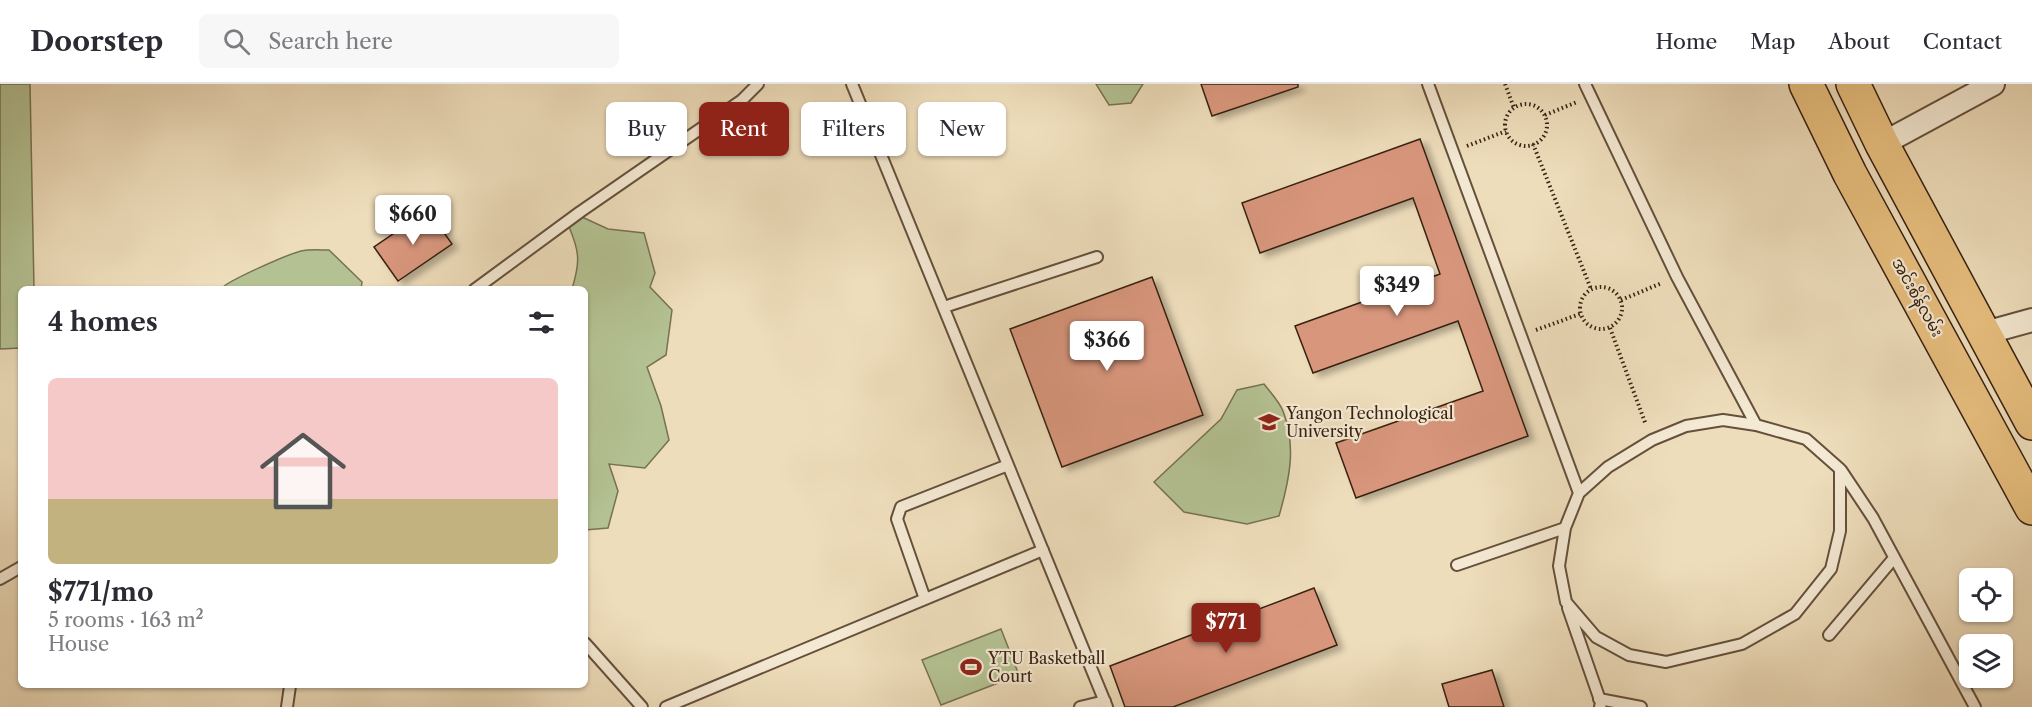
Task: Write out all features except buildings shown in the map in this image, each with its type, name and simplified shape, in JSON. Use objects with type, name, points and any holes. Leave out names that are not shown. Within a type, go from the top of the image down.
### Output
[{"type":"main road","name":"အင်းစိန်လမ်း","points":[[1806,84],[1850,174],[2032,508]]},
{"type":"main road","points":[[1853,84],[1882,144],[2032,423]]},
{"type":"street","points":[[1882,144],[1993,84]]},
{"type":"street","points":[[1985,333],[2032,320]]},
{"type":"lane","points":[[479,286],[580,212],[742,100],[758,84]]},
{"type":"lane","points":[[852,84],[1106,704],[1080,707]]},
{"type":"lane","points":[[1428,84],[1579,493]]},
{"type":"lane","points":[[1585,84],[1677,277],[1756,425]]},
{"type":"lane","points":[[944,307],[1097,257]]},
{"type":"lane","points":[[1641,707],[1600,703],[1566,602],[1559,566],[1565,528],[1579,493],[1608,467],[1652,440],[1686,426],[1723,420],[1756,425],[1806,439],[1840,470],[1872,518],[1975,707]]},
{"type":"lane","points":[[925,599],[897,519],[901,507],[1008,465]]},
{"type":"lane","points":[[1566,602],[1596,637],[1629,655],[1666,662],[1742,644],[1795,614],[1830,569],[1840,531],[1840,470]]},
{"type":"lane","points":[[1457,565],[1565,528]]},
{"type":"lane","points":[[666,707],[1043,550]]},
{"type":"lane","points":[[1829,635],[1894,558]]},
{"type":"lane","points":[[0,579],[18,569]]},
{"type":"lane","points":[[588,646],[642,707]]},
{"type":"lane","points":[[287,707],[290,688]]},
{"type":"path","points":[[1505,84],[1514,108]]},
{"type":"path","points":[[1545,115],[1591,96]]},
{"type":"path","points":[[1528,104],[1545,115],[1546,129],[1539,141],[1520,145],[1514,142],[1506,131],[1506,118],[1514,108],[1528,104]]},
{"type":"path","points":[[1452,152],[1506,131]]},
{"type":"path","points":[[1533,144],[1591,289]]},
{"type":"path","points":[[1621,300],[1677,277]]},
{"type":"path","points":[[1598,287],[1611,290],[1621,300],[1620,320],[1610,328],[1595,329],[1583,321],[1580,314],[1581,300],[1591,289],[1598,287]]},
{"type":"path","points":[[1521,335],[1580,314]]},
{"type":"path","points":[[1610,328],[1652,440]]},
{"type":"green space","points":[[0,84],[30,84],[34,286],[18,286],[18,348],[0,349]]},
{"type":"green space","points":[[1096,84],[1143,84],[1131,103],[1109,105]]},
{"type":"green space","points":[[582,217],[608,229],[644,233],[655,273],[650,287],[672,310],[666,355],[647,367],[661,406],[669,440],[645,468],[609,464],[618,491],[608,528],[588,530],[588,286],[573,286],[578,258],[569,227]]},
{"type":"green space","points":[[308,250],[329,250],[362,282],[361,286],[224,286],[272,262]]},
{"type":"green space","points":[[1264,384],[1281,407],[1290,438],[1290,464],[1279,516],[1247,524],[1184,512],[1154,482],[1221,419],[1237,390]]},
{"type":"green space","name":"YTU Basketball Court","points":[[1001,629],[1019,675],[941,705],[922,660]]},
{"type":"place","name":"Yangon Technological University","points":[[1269,422]]},
{"type":"place","name":"YTU Basketball Court","points":[[971,667]]}]
